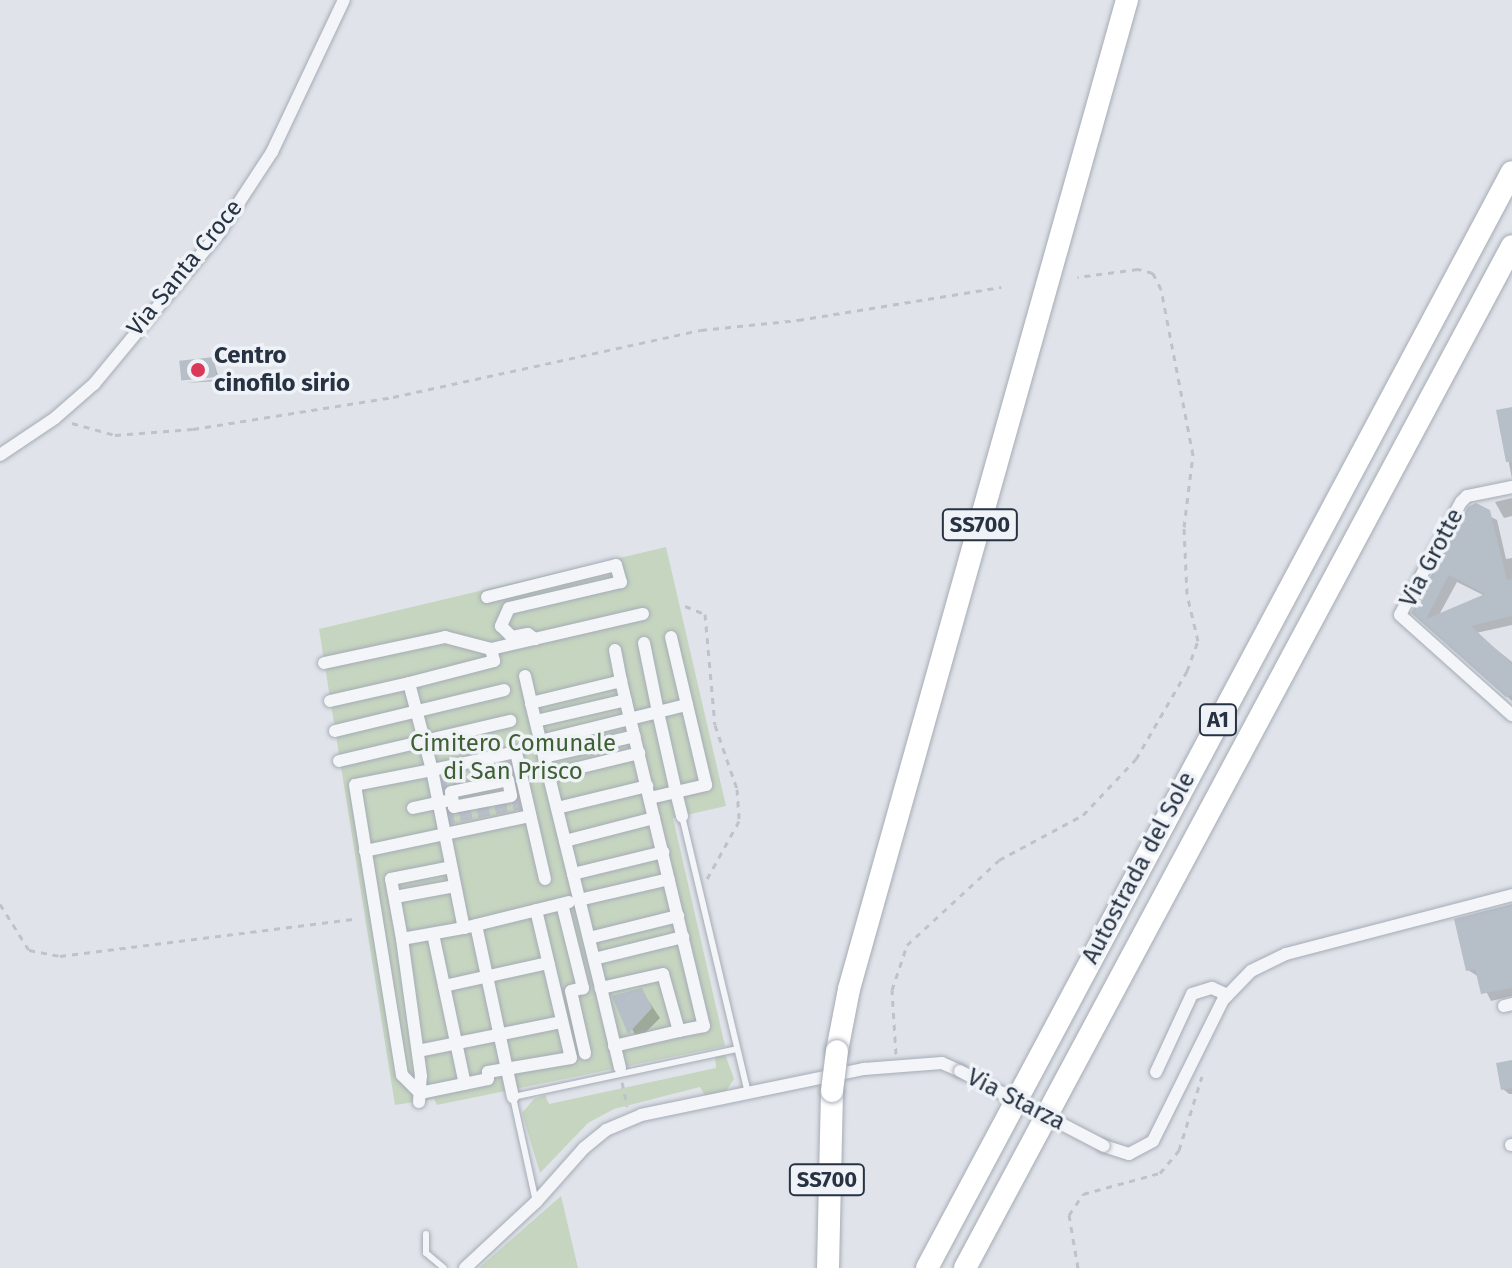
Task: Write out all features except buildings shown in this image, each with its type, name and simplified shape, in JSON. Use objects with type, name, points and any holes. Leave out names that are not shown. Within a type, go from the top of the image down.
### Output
[{"type":"highway","name":"SS700","points":[[828,1268],[832,1091],[849,989],[1127,0]]},
{"type":"highway","name":"Autostrada del Sole","points":[[927,1268],[1512,172]]},
{"type":"highway","name":"Autostrada del Sole","points":[[965,1268],[1512,246]]},
{"type":"street","name":"Via Santa Croce","points":[[0,455],[55,418],[94,384],[219,233],[272,152],[344,0]]},
{"type":"street","name":"Via Grotte","points":[[1512,487],[1467,496],[1461,502],[1400,615],[1512,715]]},
{"type":"street","points":[[487,597],[616,565],[621,582],[509,608],[501,626],[512,637],[528,634],[535,639]]},
{"type":"street","points":[[324,663],[445,637],[464,638],[491,649],[643,614]]},
{"type":"street","points":[[557,808],[706,785],[671,637]]},
{"type":"street","points":[[644,643],[682,816]]},
{"type":"street","points":[[330,701],[494,661],[491,649]]},
{"type":"street","points":[[614,1046],[704,1026],[615,650]]},
{"type":"street","points":[[525,676],[573,874],[570,902],[583,988],[571,991],[585,1053]]},
{"type":"street","points":[[531,703],[621,681]]},
{"type":"street","points":[[409,683],[432,770],[455,886],[487,977],[513,1097]]},
{"type":"street","points":[[335,731],[504,690]]},
{"type":"street","points":[[536,721],[626,700]]},
{"type":"street","points":[[540,741],[687,705]]},
{"type":"street","points":[[339,761],[510,721]]},
{"type":"street","points":[[544,757],[635,736]]},
{"type":"street","points":[[419,1098],[402,1075],[355,785],[519,748],[529,816],[545,879]]},
{"type":"street","points":[[549,775],[639,753]]},
{"type":"street","points":[[413,808],[453,800],[451,792],[508,780],[509,788],[523,785]]},
{"type":"street","points":[[365,851],[529,816]]},
{"type":"street","points":[[565,841],[654,818]]},
{"type":"street","points":[[573,874],[663,852]]},
{"type":"street","points":[[419,1098],[418,1051],[391,879],[451,867]]},
{"type":"street","points":[[402,939],[669,879]]},
{"type":"street","points":[[395,897],[455,886]]},
{"type":"street","name":"Via Starza","points":[[465,1268],[536,1202],[606,1130],[641,1115],[897,1066],[942,1063],[1104,1146],[1129,1154],[1153,1141],[1228,995],[1251,971],[1286,954],[1512,895]]},
{"type":"street","points":[[570,902],[589,938],[620,1068]]},
{"type":"street","points":[[419,1098],[507,1068],[527,1064],[529,1069],[571,1058],[536,910]]},
{"type":"street","points":[[589,938],[678,916]]},
{"type":"street","points":[[433,934],[465,1084]]},
{"type":"street","points":[[594,959],[683,937]]},
{"type":"street","points":[[444,986],[548,963]]},
{"type":"street","points":[[601,988],[691,968]]},
{"type":"street","points":[[663,974],[679,1031]]},
{"type":"street","points":[[1156,1072],[1192,994],[1212,988],[1228,995]]},
{"type":"street","points":[[418,1051],[562,1022]]},
{"type":"lane","points":[[682,816],[748,1094]]},
{"type":"lane","points":[[536,1202],[513,1097],[736,1049]]},
{"type":"lane","points":[[426,1234],[426,1253],[444,1268]]},
{"type":"path","points":[[897,1066],[892,990],[907,945],[999,860],[1083,815],[1136,759],[1187,671],[1198,641],[1187,594],[1184,527],[1193,455],[1161,289],[1153,273],[1138,269],[1078,277]]},
{"type":"path","points":[[55,418],[115,435],[193,429],[393,397],[701,330],[798,320],[1001,287]]},
{"type":"path","points":[[685,606],[705,614],[715,725],[737,789],[739,821],[700,892]]},
{"type":"path","points":[[0,904],[29,950],[60,956],[353,919]]},
{"type":"path","points":[[622,1082],[627,1106]]},
{"type":"green space","name":"Cimitero Comunale di San Prisco","points":[[666,547],[726,806],[673,818],[725,1046],[437,1105],[434,1099],[395,1105],[319,629]]},
{"type":"green space","points":[[725,1054],[734,1079],[726,1091],[706,1097],[700,1087],[614,1109],[588,1123],[540,1173],[522,1113],[534,1099],[545,1095],[549,1104],[716,1068],[715,1056]]},
{"type":"green space","points":[[561,1196],[578,1268],[479,1268]]},
{"type":"tunnel","points":[[435,785],[519,767]]},
{"type":"tunnel","points":[[442,819],[526,802]]},
{"type":"place","name":"Centro cinofilo sirio","points":[[198,370]]}]
